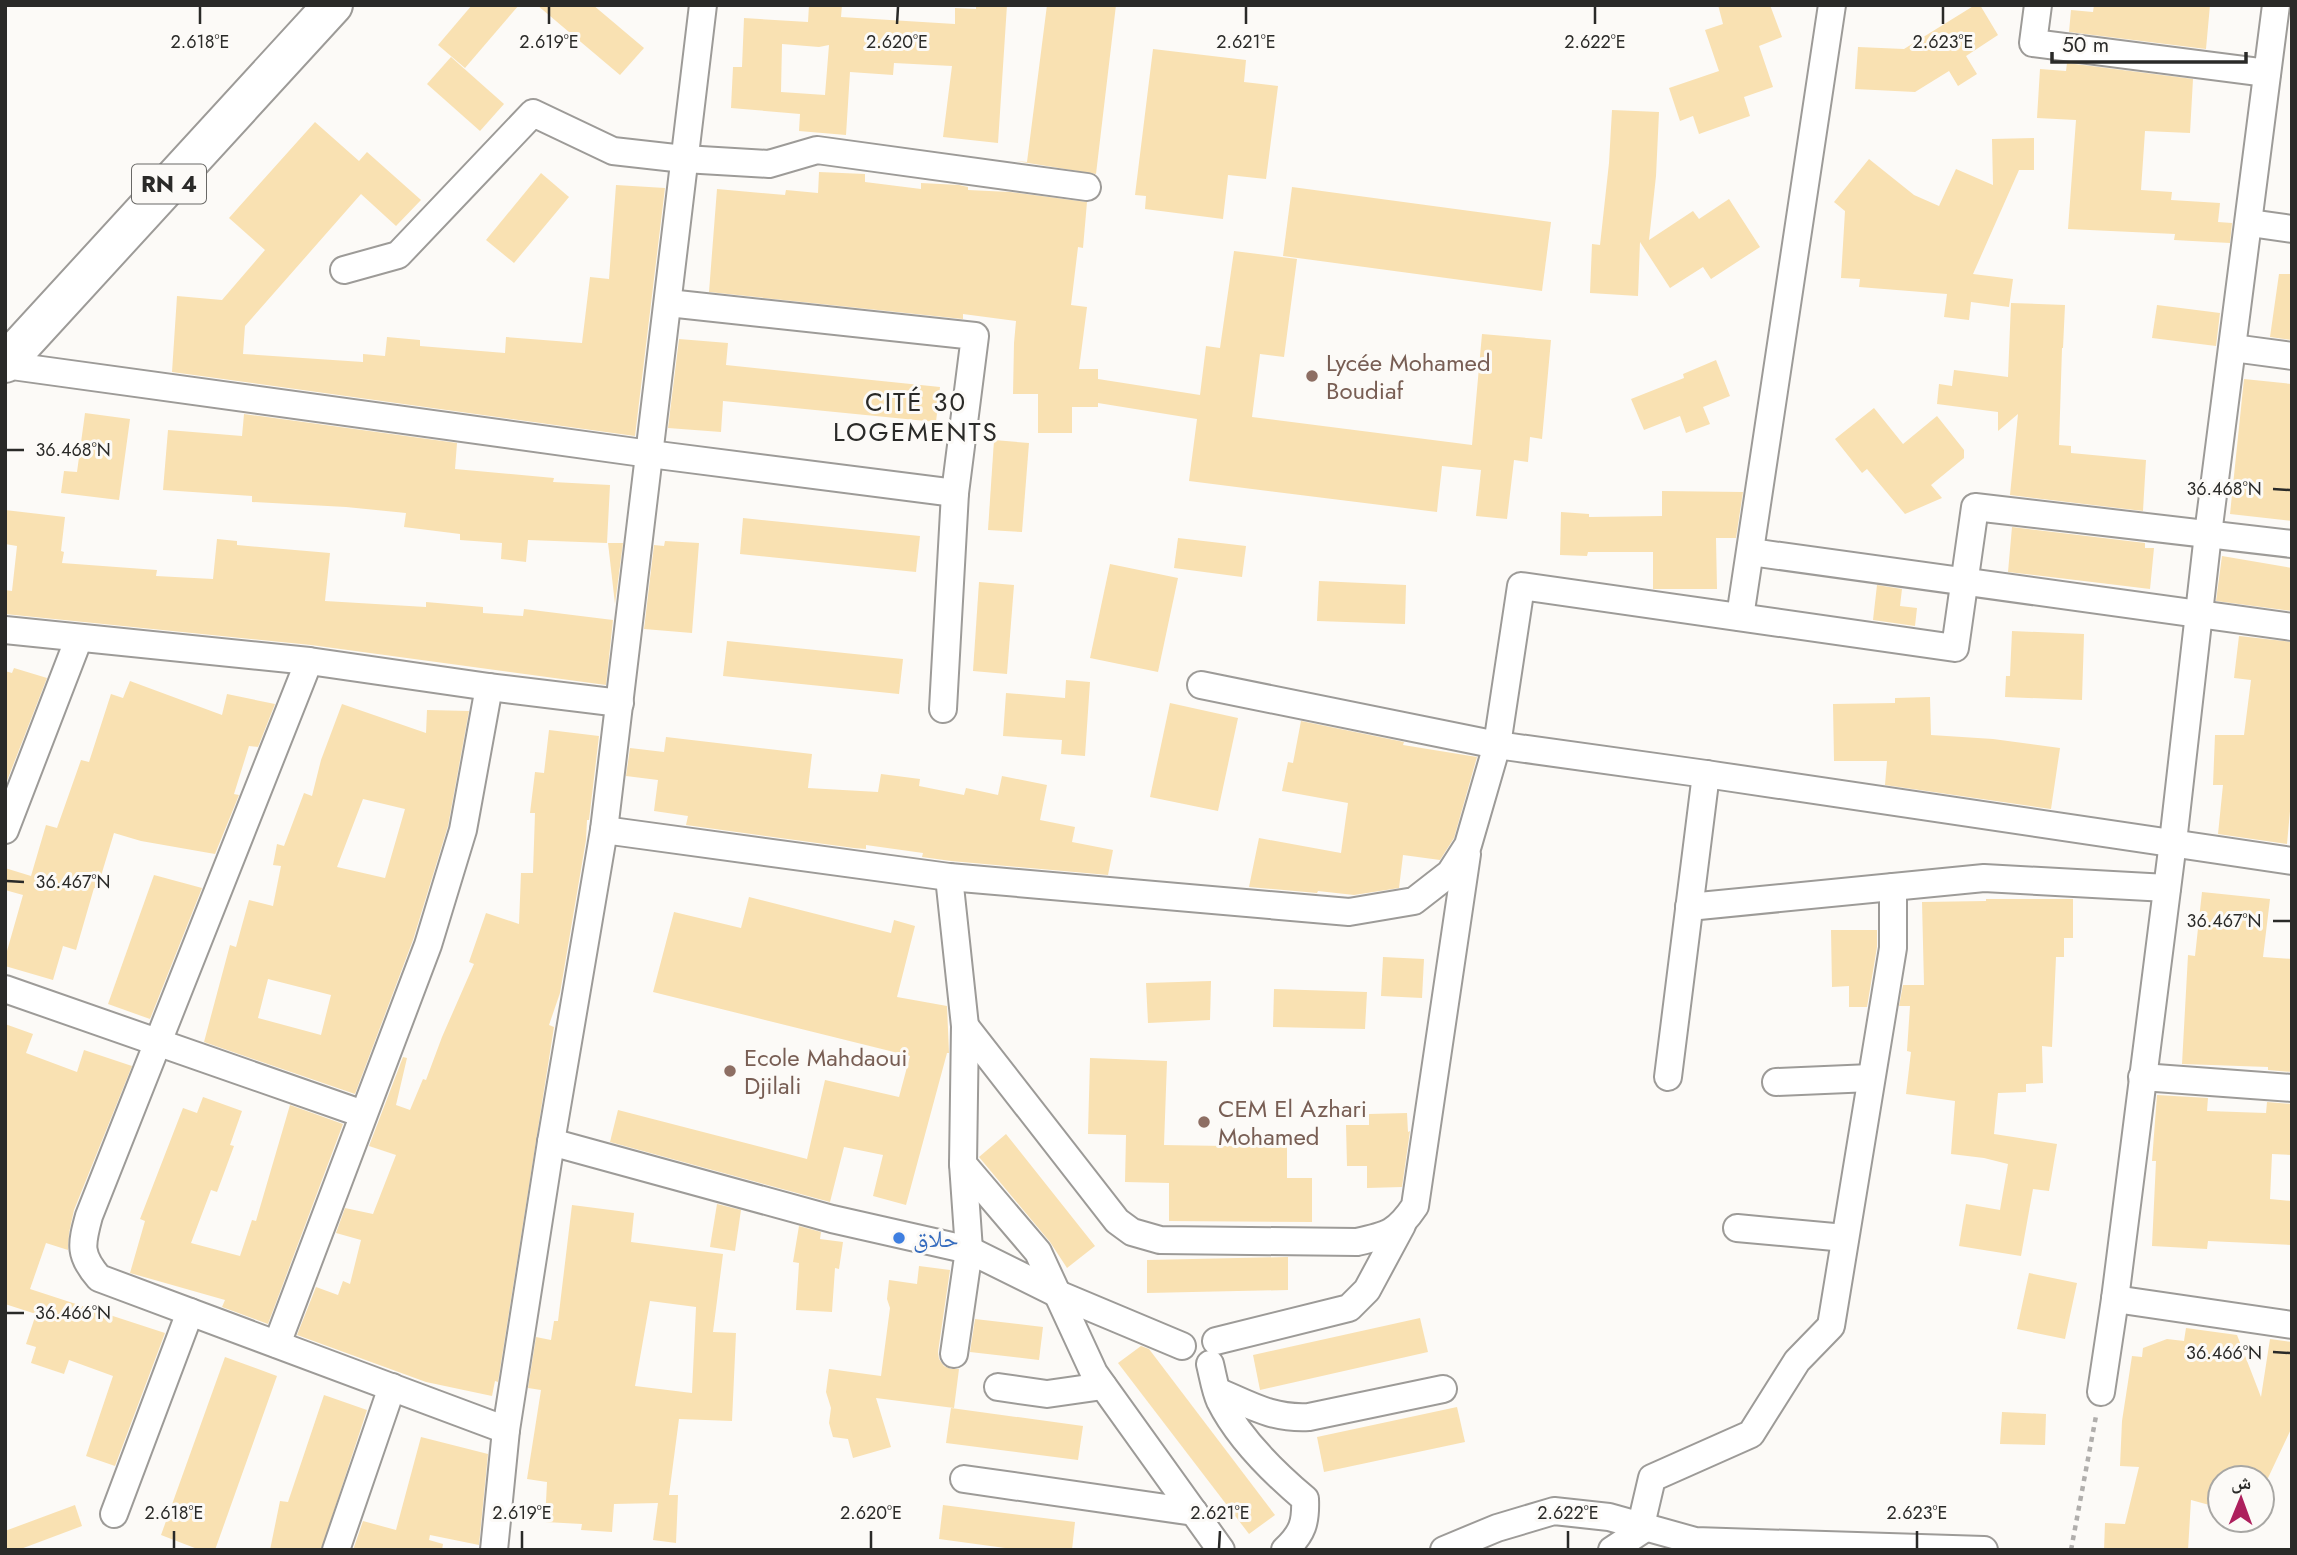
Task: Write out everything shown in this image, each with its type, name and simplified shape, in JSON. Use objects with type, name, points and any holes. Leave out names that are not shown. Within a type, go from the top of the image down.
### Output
[{"type":"main road","name":"RN 4","points":[[5,364],[334,5]]},
{"type":"street","points":[[494,1550],[506,1430],[604,830],[703,5]]},
{"type":"street","points":[[1740,617],[1832,5]]},
{"type":"street","points":[[2038,5],[2033,43],[2267,73]]},
{"type":"street","points":[[2101,1392],[2173,842],[2208,534],[2276,5]]},
{"type":"street","points":[[344,270],[398,255],[533,113],[613,151],[769,164],[817,150],[1087,187]]},
{"type":"street","points":[[2250,223],[2292,229]]},
{"type":"street","points":[[668,303],[975,336],[955,493],[943,709]]},
{"type":"street","points":[[2233,348],[2292,355]]},
{"type":"street","points":[[5,364],[650,454],[955,493]]},
{"type":"street","points":[[1213,1353],[1349,1308],[1367,1290],[1415,1206],[1468,845],[1497,745],[1521,586],[1955,648],[1975,507],[2292,544]]},
{"type":"street","points":[[1751,552],[2292,627]]},
{"type":"street","points":[[5,630],[309,661],[620,703]]},
{"type":"street","points":[[5,830],[79,638]]},
{"type":"street","points":[[309,661],[89,1216],[82,1241],[86,1263],[99,1278],[506,1430]]},
{"type":"street","points":[[1201,685],[1497,745],[2292,861]]},
{"type":"street","points":[[277,1344],[428,945],[463,830],[489,687]]},
{"type":"street","points":[[1668,1076],[1706,774]]},
{"type":"street","points":[[604,830],[949,877],[1349,912],[1414,901],[1450,873],[1468,845]]},
{"type":"street","points":[[949,877],[965,1026],[963,1164],[969,1250],[954,1354]]},
{"type":"street","points":[[1689,907],[1984,878],[2166,888]]},
{"type":"street","points":[[1612,1550],[1644,1526],[1652,1478],[1751,1434],[1797,1361],[1831,1326],[1893,948],[1893,887]]},
{"type":"street","points":[[5,989],[363,1114]]},
{"type":"street","points":[[965,1026],[1117,1220],[1132,1232],[1160,1240],[1357,1242],[1383,1236],[1402,1225]]},
{"type":"street","points":[[2142,1077],[2292,1088]]},
{"type":"street","points":[[1776,1082],[1871,1078]]},
{"type":"street","points":[[551,1142],[832,1219],[969,1250],[1058,1294],[1182,1346],[1189,1335],[1201,1331],[1207,1333],[1213,1353],[1217,1391],[1238,1430],[1282,1479],[1305,1499],[1306,1520],[1293,1543],[1285,1550]]},
{"type":"street","points":[[963,1164],[1038,1252],[1094,1373],[1221,1550]]},
{"type":"street","points":[[1737,1228],[1845,1238]]},
{"type":"street","points":[[2115,1299],[2292,1325]]},
{"type":"street","points":[[114,1514],[190,1312]]},
{"type":"street","points":[[998,1387],[1047,1394],[1103,1386]]},
{"type":"street","points":[[336,1550],[392,1387]]},
{"type":"street","points":[[1217,1391],[1272,1415],[1287,1418],[1309,1417],[1443,1389]]},
{"type":"street","points":[[964,1479],[1194,1512]]},
{"type":"street","points":[[1444,1550],[1497,1528],[1554,1511],[1609,1517],[1644,1526],[1695,1545],[1984,1550]]},
{"type":"path","points":[[2071,1550],[2101,1392]]},
{"type":"building","points":[[472,5],[519,5],[465,68],[438,45]]},
{"type":"building","points":[[537,5],[593,5],[644,48],[620,75]]},
{"type":"building","points":[[809,5],[842,5],[841,17],[955,24],[955,8],[976,9],[976,5],[1007,5],[998,143],[943,137],[952,66],[894,63],[893,75],[850,72],[846,135],[799,131],[800,114],[731,108],[733,67],[742,67],[744,18],[808,22]],"holes":[[[782,44],[819,47],[829,45],[825,95],[781,92]]]},
{"type":"building","points":[[1047,5],[1116,5],[1096,174],[1016,161],[1027,162]]},
{"type":"building","points":[[1718,5],[1770,5],[1782,37],[1759,46],[1773,87],[1744,97],[1750,116],[1699,134],[1693,116],[1680,121],[1669,88],[1719,71],[1705,30],[1723,24]]},
{"type":"building","points":[[1975,5],[1980,5],[1998,35],[1966,56],[1977,74],[1958,86],[1949,71],[1915,92],[1855,89],[1858,47],[1904,49]]},
{"type":"building","points":[[2094,5],[2210,5],[2206,49],[2069,32],[2071,10],[2093,12]]},
{"type":"building","points":[[1153,49],[1246,60],[1244,82],[1278,86],[1266,179],[1228,175],[1223,219],[1145,209],[1146,196],[1135,195]]},
{"type":"building","points":[[451,57],[504,104],[480,131],[427,84]]},
{"type":"building","points":[[2067,63],[2193,79],[2190,133],[2145,131],[2141,190],[2172,192],[2171,200],[2220,203],[2218,222],[2232,223],[2230,243],[2174,240],[2175,234],[2068,229],[2076,120],[2037,118],[2040,69],[2066,71]]},
{"type":"building","points":[[1612,110],[1659,112],[1649,240],[1693,211],[1699,219],[1729,199],[1760,247],[1711,279],[1703,267],[1670,288],[1640,242],[1638,296],[1590,293],[1592,244],[1600,245]]},
{"type":"building","points":[[315,122],[359,161],[367,152],[421,200],[396,226],[361,194],[245,326],[243,354],[363,362],[363,354],[385,356],[387,337],[420,340],[420,346],[505,353],[506,337],[582,343],[590,277],[609,279],[616,185],[665,188],[635,436],[172,372],[177,296],[222,300],[265,250],[229,218]]},
{"type":"building","points":[[2034,138],[2034,170],[2019,170],[1973,274],[2013,279],[2009,307],[1971,302],[1969,320],[1944,317],[1947,294],[1859,287],[1860,279],[1841,278],[1845,211],[1834,202],[1869,159],[1914,195],[1939,206],[1956,169],[1993,185],[1992,139]]},
{"type":"building","points":[[819,172],[865,174],[865,182],[921,189],[921,183],[959,185],[968,187],[968,190],[1010,192],[1087,202],[1083,248],[1078,247],[1071,305],[1087,307],[1079,369],[1098,369],[1098,379],[1200,395],[1206,346],[1220,348],[1234,251],[1297,259],[1284,357],[1260,354],[1252,417],[1472,445],[1482,334],[1551,340],[1542,439],[1530,437],[1528,462],[1514,460],[1507,519],[1476,516],[1481,470],[1442,466],[1437,512],[1189,481],[1197,419],[1098,403],[1098,407],[1072,407],[1072,433],[1038,433],[1038,394],[1013,394],[1016,321],[963,314],[963,319],[709,292],[717,189],[785,195],[786,190],[818,193]]},
{"type":"building","points":[[541,173],[569,197],[514,263],[486,240]]},
{"type":"building","points":[[1292,187],[1551,222],[1542,291],[1283,256]]},
{"type":"building","points":[[2279,274],[2292,274],[2292,340],[2270,337]]},
{"type":"building","points":[[2011,303],[2065,305],[2059,445],[2071,446],[2071,453],[2146,460],[2143,511],[2010,495],[2018,414],[1998,431],[1998,412],[1937,404],[1939,384],[1952,386],[1954,370],[2008,377]]},
{"type":"building","points":[[2157,305],[2220,313],[2216,346],[2152,338]]},
{"type":"building","points":[[679,339],[728,343],[726,365],[940,387],[936,422],[723,401],[721,432],[668,428]]},
{"type":"building","points":[[1716,360],[1730,396],[1703,407],[1710,424],[1686,433],[1680,416],[1644,430],[1631,399],[1684,378],[1683,374]]},
{"type":"building","points":[[2244,379],[2292,384],[2292,521],[2230,514]]},
{"type":"building","points":[[1874,408],[1903,444],[1937,416],[1964,450],[1964,458],[1931,485],[1942,498],[1905,514],[1867,469],[1862,473],[1835,439]]},
{"type":"building","points":[[85,413],[130,419],[119,500],[61,493],[64,471],[77,472]]},
{"type":"building","points":[[244,414],[457,443],[455,469],[554,478],[553,482],[610,485],[607,543],[528,540],[526,562],[501,559],[502,543],[460,540],[460,534],[404,527],[406,513],[252,502],[252,496],[163,490],[168,430],[242,436]]},
{"type":"building","points":[[994,440],[1029,443],[1022,532],[988,530]]},
{"type":"building","points":[[1662,491],[1743,492],[1736,538],[1716,538],[1717,589],[1653,589],[1653,552],[1560,555],[1561,512],[1589,514],[1589,517],[1662,516]]},
{"type":"building","points":[[5,510],[65,517],[62,563],[157,570],[156,576],[213,579],[217,539],[237,541],[237,545],[330,553],[325,601],[426,607],[426,602],[483,607],[483,613],[523,616],[524,609],[613,620],[606,685],[311,645],[5,614],[5,590],[12,591],[17,546],[5,544]]},
{"type":"building","points":[[743,518],[920,536],[916,572],[740,554]]},
{"type":"building","points":[[2012,527],[2145,543],[2145,548],[2154,548],[2150,589],[2008,572]]},
{"type":"building","points":[[1178,538],[1246,546],[1242,577],[1174,568]]},
{"type":"building","points":[[665,541],[699,543],[692,633],[644,629],[654,545],[664,546]]},
{"type":"building","points":[[608,543],[623,543],[615,604]]},
{"type":"building","points":[[2222,556],[2292,568],[2292,611],[2216,601]]},
{"type":"building","points":[[1110,564],[1178,578],[1158,672],[1090,658]]},
{"type":"building","points":[[1319,581],[1406,585],[1405,624],[1317,621]]},
{"type":"building","points":[[979,582],[1014,585],[1007,674],[973,671]]},
{"type":"building","points":[[1877,585],[1902,589],[1900,606],[1917,608],[1915,626],[1873,620]]},
{"type":"building","points":[[2012,631],[2084,634],[2082,700],[2005,697],[2006,676],[2010,676]]},
{"type":"building","points":[[2239,636],[2292,642],[2292,789],[2287,844],[2218,834],[2223,785],[2213,785],[2215,735],[2244,735],[2251,680],[2234,678]]},
{"type":"building","points":[[727,641],[903,659],[899,694],[723,676]]},
{"type":"building","points":[[14,668],[47,678],[5,786],[5,671],[12,673]]},
{"type":"building","points":[[1066,680],[1090,682],[1085,756],[1061,754],[1062,740],[1003,736],[1006,693],[1065,698]]},
{"type":"building","points":[[130,681],[222,715],[227,694],[275,704],[258,747],[249,746],[234,794],[239,795],[215,854],[141,841],[114,833],[76,950],[63,946],[53,980],[5,966],[23,895],[5,890],[5,868],[31,876],[46,825],[57,828],[81,760],[89,762],[111,694],[123,698]]},
{"type":"building","points":[[1930,697],[1931,735],[1993,739],[2060,748],[2051,809],[1885,785],[1887,761],[1834,761],[1833,704],[1895,703],[1895,698]]},
{"type":"building","points":[[1170,703],[1238,718],[1218,811],[1150,797]]},
{"type":"building","points":[[342,704],[426,733],[427,710],[469,711],[448,826],[413,940],[355,1094],[204,1042],[230,945],[236,947],[249,900],[273,906],[281,866],[273,865],[277,844],[284,846],[304,793],[312,796],[321,760]],"holes":[[[363,799],[405,809],[385,878],[337,867]],[[268,979],[331,995],[321,1035],[258,1018]]]},
{"type":"building","points":[[1301,721],[1404,742],[1403,745],[1477,757],[1454,838],[1440,860],[1403,855],[1399,888],[1354,895],[1249,887],[1259,838],[1341,853],[1348,803],[1282,791],[1288,762],[1293,763]]},
{"type":"building","points":[[549,730],[599,736],[586,840],[560,993],[549,1025],[554,1027],[498,1382],[495,1381],[492,1396],[426,1382],[297,1335],[316,1287],[338,1295],[343,1281],[350,1284],[361,1240],[336,1233],[345,1208],[373,1214],[396,1155],[369,1146],[403,1057],[407,1058],[396,1105],[410,1110],[423,1079],[426,1080],[474,964],[469,962],[486,913],[519,924],[521,873],[533,873],[535,813],[530,813],[535,772],[544,773]]},
{"type":"building","points":[[666,737],[812,754],[808,788],[878,792],[881,774],[920,779],[919,786],[964,795],[966,788],[998,795],[1002,776],[1047,785],[1040,820],[1075,827],[1072,842],[1113,850],[1108,875],[951,861],[922,857],[923,853],[866,845],[866,849],[854,848],[686,825],[688,816],[654,811],[658,780],[626,776],[630,748],[664,752]]},
{"type":"building","points":[[154,875],[202,888],[150,1019],[108,1004]]},
{"type":"building","points":[[2202,892],[2270,899],[2263,957],[2292,959],[2292,1072],[2268,1070],[2268,1067],[2182,1064],[2188,955],[2195,956]]},
{"type":"building","points":[[749,897],[891,933],[894,920],[915,926],[897,997],[947,1006],[949,1053],[906,1205],[873,1196],[883,1155],[844,1147],[830,1202],[610,1142],[618,1110],[807,1159],[825,1080],[899,1097],[910,1056],[653,992],[674,912],[741,928]]},
{"type":"building","points":[[2073,899],[2073,938],[2064,938],[2064,957],[2056,957],[2052,1047],[2042,1046],[2043,1083],[2026,1084],[2026,1092],[1998,1093],[1994,1134],[2057,1144],[2049,1191],[2033,1189],[2021,1256],[1959,1246],[1966,1204],[2000,1210],[2008,1164],[1951,1154],[1955,1101],[1906,1094],[1911,1052],[1907,1051],[1910,1006],[1899,1006],[1903,985],[1924,985],[1922,902]]},
{"type":"building","points":[[1831,930],[1877,930],[1877,947],[1867,1007],[1849,1007],[1849,986],[1832,987]]},
{"type":"building","points":[[1383,957],[1424,959],[1422,998],[1381,996]]},
{"type":"building","points":[[1211,981],[1210,1020],[1148,1023],[1146,983]]},
{"type":"building","points":[[1274,989],[1367,992],[1365,1029],[1273,1027]]},
{"type":"building","points":[[5,1024],[33,1034],[26,1053],[77,1072],[84,1050],[132,1066],[74,1210],[68,1250],[46,1243],[30,1289],[165,1333],[115,1466],[86,1456],[113,1376],[69,1360],[64,1374],[31,1363],[36,1347],[26,1344],[36,1314],[5,1304]]},
{"type":"building","points":[[1090,1058],[1167,1061],[1164,1145],[1287,1147],[1287,1178],[1312,1178],[1312,1222],[1169,1221],[1169,1183],[1125,1182],[1126,1135],[1088,1134]]},
{"type":"building","points":[[2157,1095],[2208,1098],[2207,1111],[2266,1113],[2267,1102],[2292,1104],[2292,1155],[2272,1154],[2270,1199],[2292,1201],[2292,1245],[2208,1241],[2207,1249],[2152,1246],[2156,1161],[2152,1161]]},
{"type":"building","points":[[203,1097],[242,1111],[230,1145],[234,1146],[217,1192],[211,1190],[191,1243],[240,1256],[252,1220],[256,1221],[290,1105],[343,1124],[268,1324],[222,1307],[225,1300],[130,1273],[145,1221],[140,1219],[183,1108],[197,1113]]},
{"type":"building","points":[[1407,1113],[1408,1132],[1410,1131],[1402,1187],[1367,1188],[1367,1166],[1347,1166],[1346,1125],[1369,1125],[1369,1114]]},
{"type":"building","points":[[1006,1134],[1095,1246],[1067,1268],[1050,1242],[979,1157]]},
{"type":"building","points":[[717,1204],[741,1210],[735,1251],[710,1247]]},
{"type":"building","points":[[572,1205],[634,1213],[631,1242],[723,1254],[713,1332],[736,1333],[732,1421],[679,1419],[669,1495],[678,1495],[676,1543],[653,1540],[658,1503],[614,1504],[612,1532],[581,1530],[582,1524],[545,1522],[547,1482],[527,1479],[541,1390],[528,1388],[536,1337],[551,1340],[554,1321],[558,1321]],"holes":[[[650,1301],[696,1307],[692,1393],[635,1386]]]},
{"type":"building","points":[[799,1226],[821,1232],[820,1239],[843,1242],[839,1269],[835,1268],[832,1312],[796,1310],[799,1263],[793,1262]]},
{"type":"building","points":[[1288,1257],[1288,1290],[1147,1293],[1147,1260]]},
{"type":"building","points":[[919,1266],[950,1270],[938,1352],[944,1366],[959,1369],[954,1408],[876,1398],[891,1447],[853,1458],[848,1439],[833,1437],[829,1423],[831,1408],[826,1392],[829,1369],[881,1376],[890,1308],[887,1299],[889,1280],[917,1284]]},
{"type":"building","points":[[2029,1273],[2077,1283],[2065,1339],[2017,1329]]},
{"type":"building","points":[[1420,1318],[1428,1352],[1260,1390],[1253,1355]]},
{"type":"building","points":[[975,1319],[1043,1327],[1039,1360],[970,1352]]},
{"type":"building","points":[[2186,1328],[2237,1335],[2261,1397],[2270,1339],[2292,1342],[2292,1427],[2275,1464],[2206,1464],[2206,1504],[2191,1500],[2188,1550],[2104,1550],[2105,1523],[2125,1524],[2139,1467],[2120,1466],[2122,1421],[2132,1356],[2142,1357],[2143,1348],[2167,1339],[2184,1341]]},
{"type":"building","points":[[1141,1346],[1149,1349],[1275,1515],[1249,1534],[1118,1363]]},
{"type":"building","points":[[225,1357],[277,1376],[215,1550],[200,1550],[161,1535]]},
{"type":"building","points":[[324,1395],[367,1410],[321,1550],[270,1550],[280,1501],[288,1502]]},
{"type":"building","points":[[1457,1407],[1465,1442],[1324,1472],[1317,1437]]},
{"type":"building","points":[[951,1408],[1083,1426],[1078,1460],[946,1443]]},
{"type":"building","points":[[2002,1412],[2046,1414],[2045,1445],[2000,1444]]},
{"type":"building","points":[[421,1437],[488,1454],[479,1545],[430,1535],[429,1540],[443,1544],[442,1550],[353,1550],[363,1521],[396,1530]]},
{"type":"building","points":[[75,1505],[82,1526],[18,1550],[5,1550],[5,1531]]},
{"type":"building","points":[[943,1505],[1075,1522],[1072,1550],[1020,1550],[939,1539]]},
{"type":"place","name":"Lycée Mohamed Boudiaf","points":[[1312,376]]},
{"type":"place","name":"Ecole Mahdaoui Djilali","points":[[730,1071]]},
{"type":"place","name":"CEM El Azhari Mohamed","points":[[1204,1122]]},
{"type":"place","name":"حلاق","points":[[899,1238]]},
{"type":"district","name":"CITÉ 30 LOGEMENTS","points":[[916,417]]}]
